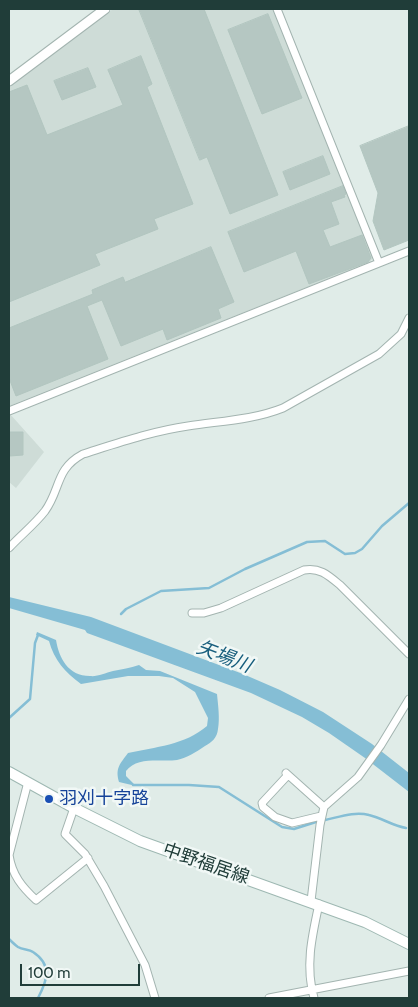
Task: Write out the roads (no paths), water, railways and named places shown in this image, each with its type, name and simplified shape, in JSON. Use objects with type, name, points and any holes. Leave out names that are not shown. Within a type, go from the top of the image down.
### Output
[{"type":"main road","name":"中野福居線","points":[[9,772],[74,808],[140,840],[365,922],[409,944]]},
{"type":"street","points":[[9,81],[104,9]]},
{"type":"street","points":[[277,9],[379,263]]},
{"type":"street","points":[[9,411],[409,251]]},
{"type":"street","points":[[9,548],[45,511],[62,472],[76,458],[114,444],[168,430],[268,413],[283,408],[379,354],[401,334],[409,318]]},
{"type":"street","points":[[192,614],[221,608],[304,570],[316,569],[340,585],[409,654]]},
{"type":"street","points":[[314,998],[309,961],[321,816],[324,807],[352,784],[368,765],[407,707],[409,699]]},
{"type":"street","points":[[321,816],[292,823],[275,817],[263,807],[262,803],[287,774],[324,807]]},
{"type":"street","points":[[28,782],[9,855],[10,864],[21,886],[36,900],[88,858]]},
{"type":"street","points":[[74,808],[65,834],[88,858],[145,966],[155,998]]},
{"type":"street","points":[[269,998],[409,971]]},
{"type":"water","points":[[9,597],[91,617],[243,674],[280,690],[323,712],[372,744],[409,773],[409,792],[365,758],[302,717],[251,693],[87,633],[85,630],[9,608]]},
{"type":"water","points":[[37,632],[56,640],[62,659],[76,673],[95,676],[139,665],[146,670],[160,671],[217,694],[219,720],[215,737],[210,743],[181,759],[142,761],[131,766],[126,771],[126,776],[136,786],[119,782],[118,770],[128,753],[179,741],[207,726],[208,718],[195,692],[173,678],[159,676],[128,676],[81,684],[61,665],[49,641],[36,635]]},
{"type":"waterway","points":[[121,614],[126,609],[161,591],[209,588],[245,569],[307,542],[325,541],[345,554],[355,553],[362,549],[382,526],[409,503]]},
{"type":"waterway","points":[[9,718],[30,699],[35,643],[38,635]]},
{"type":"waterway","points":[[133,785],[219,787],[282,827],[294,829],[316,822]]},
{"type":"waterway","points":[[325,820],[347,815],[364,814],[406,828]]},
{"type":"waterway","points":[[9,939],[18,947],[33,952],[39,957],[46,968],[46,979],[38,998]]},
{"type":"place","name":"羽刈十字路","points":[[49,799]]},
{"type":"water label","name":"矢場川","points":[[224,657]]}]
